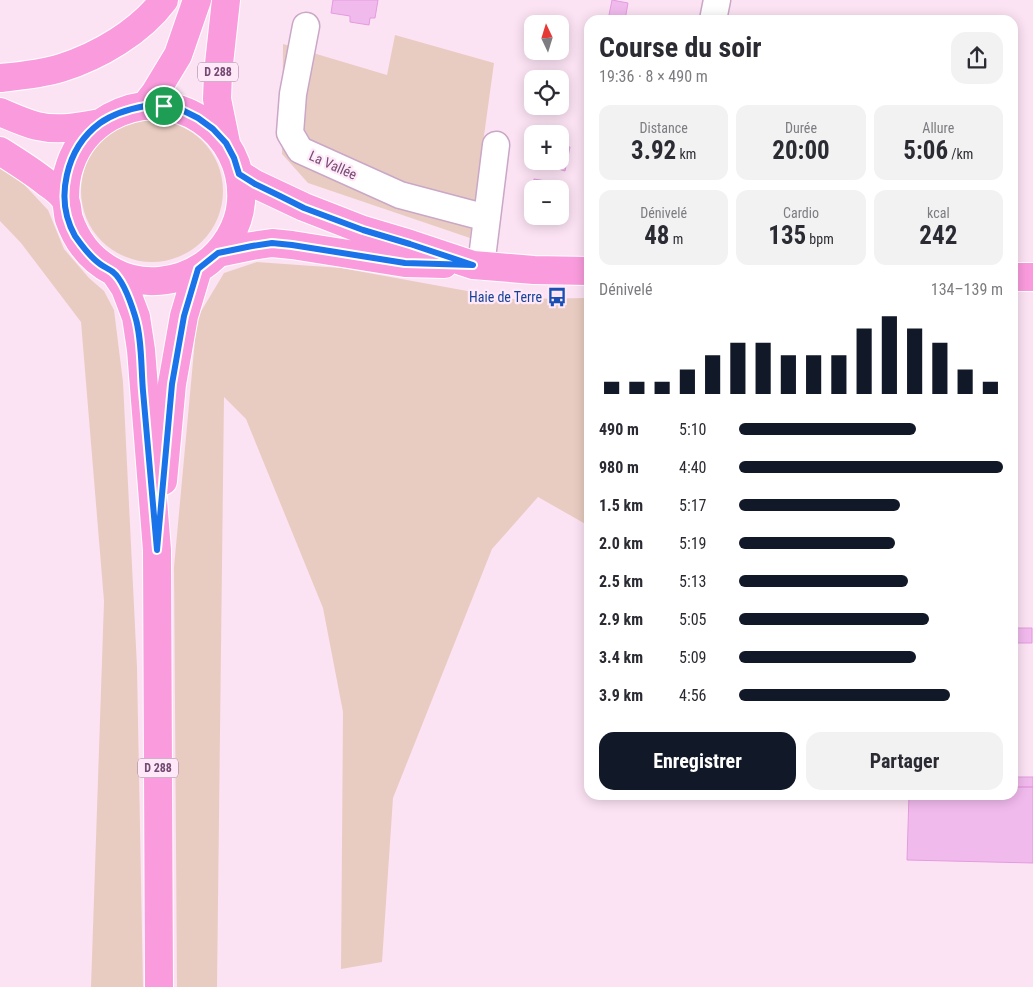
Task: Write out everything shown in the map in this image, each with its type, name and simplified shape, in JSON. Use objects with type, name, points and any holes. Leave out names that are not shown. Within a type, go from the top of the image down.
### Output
[{"type":"main road","points":[[0,78],[28,75],[61,68],[91,56],[117,42],[139,26],[164,0]]},
{"type":"main road","points":[[145,106],[178,55],[198,0]]},
{"type":"main road","name":"D 288","points":[[226,0],[217,99],[226,143]]},
{"type":"main road","points":[[208,261],[228,240],[236,224],[242,191],[234,158],[226,143],[213,129],[198,118],[182,110],[164,106],[145,106],[122,111],[100,123],[87,134],[77,148],[70,164],[66,181],[65,198],[68,217],[75,235],[85,250],[99,263],[115,273],[135,280],[157,282],[178,278],[208,261],[252,246],[272,243],[405,263],[584,271]]},
{"type":"main road","points":[[0,112],[37,126],[53,128],[78,127],[100,123]]},
{"type":"main road","points":[[0,151],[35,173],[65,198]]},
{"type":"main road","points":[[239,174],[304,208],[363,230],[477,265]]},
{"type":"main road","name":"D 288","points":[[157,550],[172,384],[184,316],[208,261]]},
{"type":"main road","name":"D 288","points":[[115,273],[124,288],[136,317],[157,550],[159,987]]},
{"type":"main road","points":[[1018,277],[1033,277]]},
{"type":"street","points":[[714,15],[717,0]]},
{"type":"street","name":"La Vallée","points":[[306,26],[293,94],[290,133],[300,150],[400,195],[487,218]]},
{"type":"street","points":[[477,265],[487,218],[496,145]]},
{"type":"shaded area","points":[[395,35],[494,63],[470,238],[308,183],[282,154],[283,44],[387,75]]},
{"type":"shaded area","points":[[152,120],[166,121],[179,125],[202,141],[218,164],[222,177],[222,205],[218,218],[202,241],[179,257],[166,261],[152,262],[138,261],[125,257],[102,241],[86,218],[82,205],[81,191],[82,177],[86,164],[102,141],[125,125],[138,121]]},
{"type":"shaded area","points":[[0,167],[18,178],[48,210],[64,249],[89,278],[104,291],[114,310],[123,382],[137,667],[143,987],[91,987],[104,601],[81,322],[21,243],[0,221]]},
{"type":"shaded area","points":[[257,262],[341,268],[512,299],[584,298],[584,523],[538,497],[492,549],[393,798],[382,962],[341,969],[343,712],[323,608],[246,419],[224,397],[217,987],[177,987],[174,567],[197,318],[224,273]]},
{"type":"building","points":[[333,0],[378,0],[375,18],[370,18],[369,25],[350,22],[350,16],[331,13]]},
{"type":"building","points":[[612,0],[628,3],[626,15],[609,15]]},
{"type":"building","points":[[1018,628],[1032,628],[1032,643],[1018,643]]},
{"type":"building","points":[[1018,777],[1033,777],[1033,787],[1018,787]]},
{"type":"building","points":[[1018,787],[1033,787],[1033,863],[907,860],[909,800],[1018,800]]},
{"type":"place","name":"Haie de Terre","points":[[557,297]]},
{"type":"route","points":[[145,106],[164,106],[182,110],[198,118],[213,129],[226,143],[234,158],[239,174],[255,184],[304,208],[363,230],[473,265],[405,263],[272,243],[218,253],[198,269],[184,316],[172,384],[157,550],[136,317],[124,288],[115,273],[99,263],[85,250],[75,235],[68,217],[65,198],[70,164],[77,148],[87,134],[100,123],[122,111],[145,106]]}]
